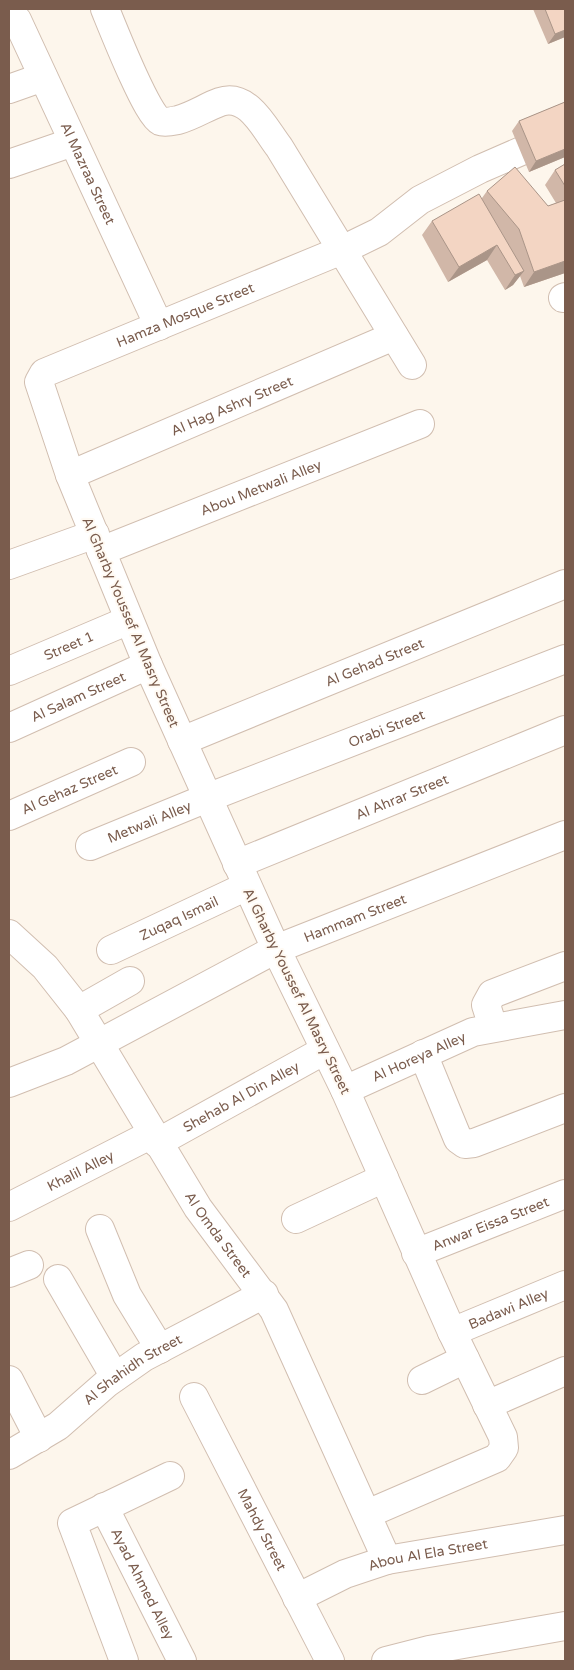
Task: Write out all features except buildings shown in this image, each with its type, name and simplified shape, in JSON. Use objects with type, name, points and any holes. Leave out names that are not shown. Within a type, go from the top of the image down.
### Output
[{"type":"street","points":[[105,9],[154,116],[160,121],[171,122],[190,117],[227,100],[241,102],[256,116],[278,147],[412,365]]},
{"type":"street","name":"Al Mazraa Street","points":[[20,18],[43,76],[159,326]]},
{"type":"street","points":[[9,89],[43,76]]},
{"type":"street","name":"Hamza Mosque Street","points":[[40,387],[40,377],[44,373],[342,250],[379,232],[429,195],[480,169],[565,132]]},
{"type":"street","points":[[9,164],[73,142]]},
{"type":"street","name":"Al Hag Ashry Street","points":[[70,475],[394,336]]},
{"type":"street","name":"Al Gharby Youssef Al Masry Street","points":[[40,387],[70,475],[148,665],[276,949],[346,1090],[416,1253],[504,1442],[504,1448],[497,1458],[367,1514]]},
{"type":"street","name":"Abou Metwali Alley","points":[[9,565],[98,542],[420,424]]},
{"type":"street","name":"Al Gehad Street","points":[[182,741],[565,584]]},
{"type":"street","name":"Street 1","points":[[9,671],[130,620]]},
{"type":"street","name":"Orabi Street","points":[[207,798],[565,659]]},
{"type":"street","name":"Al Salam Street","points":[[9,728],[148,665]]},
{"type":"street","name":"Al Ahrar Street","points":[[242,875],[565,730]]},
{"type":"street","name":"Al Gehaz Street","points":[[9,816],[131,762]]},
{"type":"street","name":"Metwali Alley","points":[[90,846],[207,798]]},
{"type":"street","name":"Hammam Street","points":[[9,1083],[66,1061],[276,949],[565,835]]},
{"type":"street","name":"Zuqaq Ismail","points":[[112,950],[242,875]]},
{"type":"street","name":"Al Omda Street","points":[[9,934],[45,967],[79,1010],[198,1208],[264,1294],[284,1329],[387,1560]]},
{"type":"street","points":[[493,1027],[486,1005],[492,994],[565,966]]},
{"type":"street","points":[[79,1010],[130,981]]},
{"type":"street","name":"Al Horeya Alley","points":[[346,1090],[473,1032],[565,1015]]},
{"type":"street","name":"Shehab Al Din Alley","points":[[155,1139],[325,1050]]},
{"type":"street","points":[[423,1054],[458,1138],[465,1144],[474,1143],[565,1108]]},
{"type":"street","name":"Khalil Alley","points":[[9,1207],[155,1139]]},
{"type":"street","points":[[296,1220],[384,1178]]},
{"type":"street","name":"Anwar Eissa Street","points":[[416,1253],[565,1194]]},
{"type":"street","points":[[100,1229],[127,1295],[160,1349]]},
{"type":"street","points":[[58,1279],[115,1377]]},
{"type":"street","name":"Badawi Alley","points":[[452,1332],[565,1285]]},
{"type":"street","name":"Al Shahidh Street","points":[[9,1455],[58,1426],[115,1377],[160,1349],[264,1294]]},
{"type":"street","points":[[422,1380],[465,1359]]},
{"type":"street","points":[[487,1405],[565,1371]]},
{"type":"street","points":[[9,1380],[39,1438]]},
{"type":"street","name":"Mahdy Street","points":[[194,1398],[330,1661]]},
{"type":"street","points":[[124,1661],[72,1526],[74,1521],[170,1476]]},
{"type":"street","name":"Ayad Ahmed Alley","points":[[104,1507],[182,1661]]},
{"type":"street","name":"Abou Al Ela Street","points":[[297,1598],[345,1574],[387,1560],[565,1530]]},
{"type":"street","points":[[386,1661],[429,1650],[565,1626]]}]
